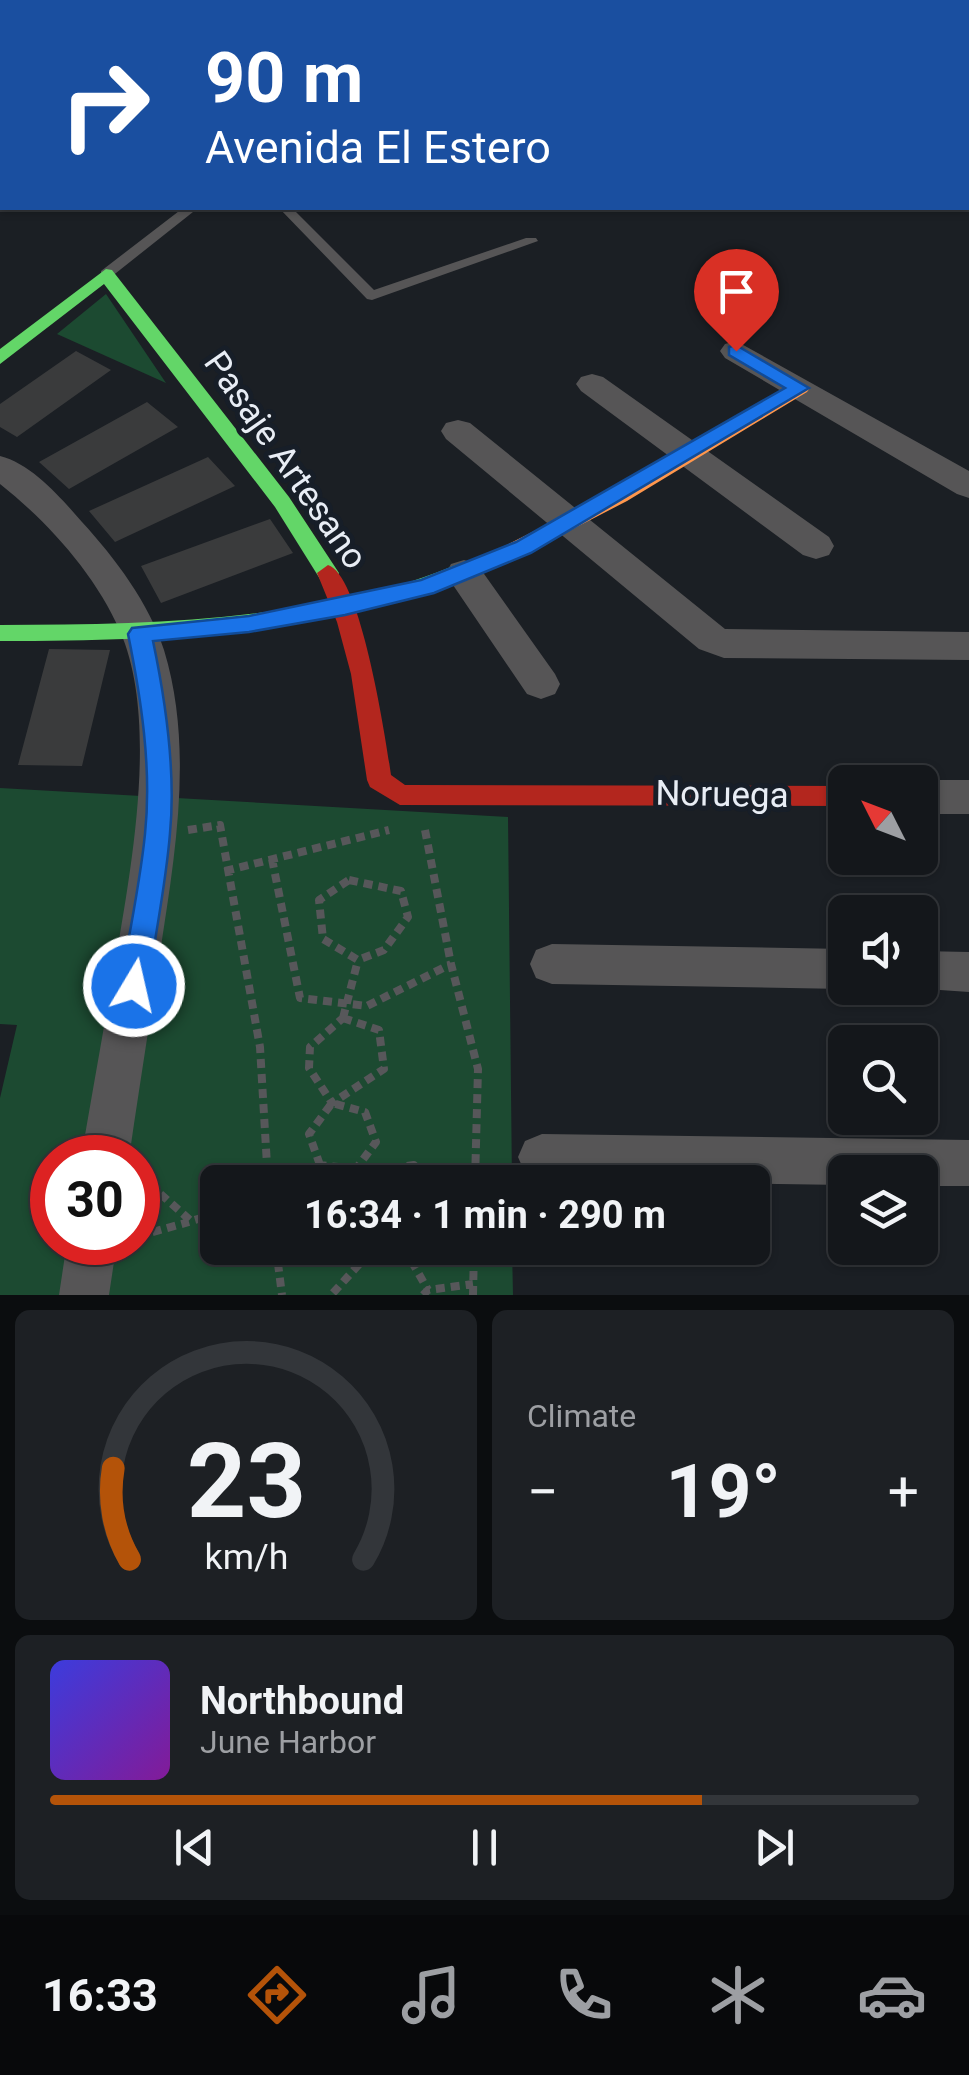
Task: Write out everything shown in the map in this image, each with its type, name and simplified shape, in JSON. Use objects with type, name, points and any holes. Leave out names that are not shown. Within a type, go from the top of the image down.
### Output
[{"type":"street","points":[[0,358],[106,274]]},
{"type":"street","name":"Pasaje Artesano","points":[[106,274],[282,502],[325,567],[345,607],[374,729],[380,780],[400,795],[600,792]]},
{"type":"street","points":[[736,351],[969,486]]},
{"type":"street","points":[[592,384],[816,546]]},
{"type":"street","points":[[0,633],[140,634],[249,624],[345,607],[426,587],[570,524],[800,388]]},
{"type":"street","points":[[458,432],[700,632],[724,644],[969,646]]},
{"type":"street","points":[[0,467],[66,526],[140,634],[155,728],[158,832],[108,1135]]},
{"type":"street","points":[[464,573],[541,684]]},
{"type":"street","name":"Noruega","points":[[600,792],[828,796]]},
{"type":"street","points":[[938,797],[969,798]]},
{"type":"street","points":[[552,964],[828,969]]},
{"type":"street","points":[[938,971],[969,972]]},
{"type":"street","points":[[542,1157],[969,1163]]},
{"type":"street","points":[[84,1295],[89,1265]]},
{"type":"lane","points":[[106,274],[188,210]]},
{"type":"lane","points":[[287,210],[372,296],[531,241]]},
{"type":"path","points":[[423,822],[451,964],[478,1069],[475,1165]]},
{"type":"path","points":[[267,1165],[260,1047],[226,870],[404,827]]},
{"type":"path","points":[[272,859],[300,998],[368,1006],[451,964]]},
{"type":"path","points":[[350,880],[401,891],[408,917],[384,950],[358,960],[323,939],[320,900],[350,880]]},
{"type":"path","points":[[358,960],[343,1018],[310,1047],[309,1068],[332,1104],[365,1112],[376,1142],[359,1165]]},
{"type":"path","points":[[327,1165],[320,1164],[310,1134],[332,1104],[384,1070],[380,1030],[343,1018]]},
{"type":"path","points":[[160,1194],[191,1222]]},
{"type":"path","points":[[160,1230],[200,1219]]},
{"type":"path","points":[[278,1265],[282,1295]]},
{"type":"path","points":[[333,1294],[358,1265]]},
{"type":"path","points":[[412,1265],[425,1292],[473,1290],[474,1265]]},
{"type":"green space","points":[[106,294],[166,383],[57,334]]},
{"type":"green space","points":[[0,788],[508,817],[512,1165],[200,1165],[200,1265],[512,1265],[513,1295],[0,1295],[0,1098],[17,1025],[0,1024]]},
{"type":"building","points":[[76,351],[111,370],[17,437],[0,427],[0,404]]},
{"type":"building","points":[[147,402],[178,427],[69,489],[39,462]]},
{"type":"building","points":[[208,457],[235,486],[115,542],[89,511]]},
{"type":"building","points":[[270,519],[293,553],[161,603],[141,566]]},
{"type":"building","points":[[49,649],[110,650],[82,766],[18,765]]},
{"type":"traffic: fast","points":[[0,358],[106,274],[282,502],[328,573]]},
{"type":"traffic: fast","points":[[0,633],[191,628],[317,613],[439,582],[499,558]]},
{"type":"traffic: slow","points":[[499,558],[620,496],[800,388]]},
{"type":"traffic: jam","points":[[328,573],[348,622],[362,674],[379,780],[400,795],[828,796]]},
{"type":"route","points":[[134,986],[158,832],[159,782],[149,678],[140,634],[249,624],[345,607],[426,587],[523,548],[800,388],[736,351]]}]
